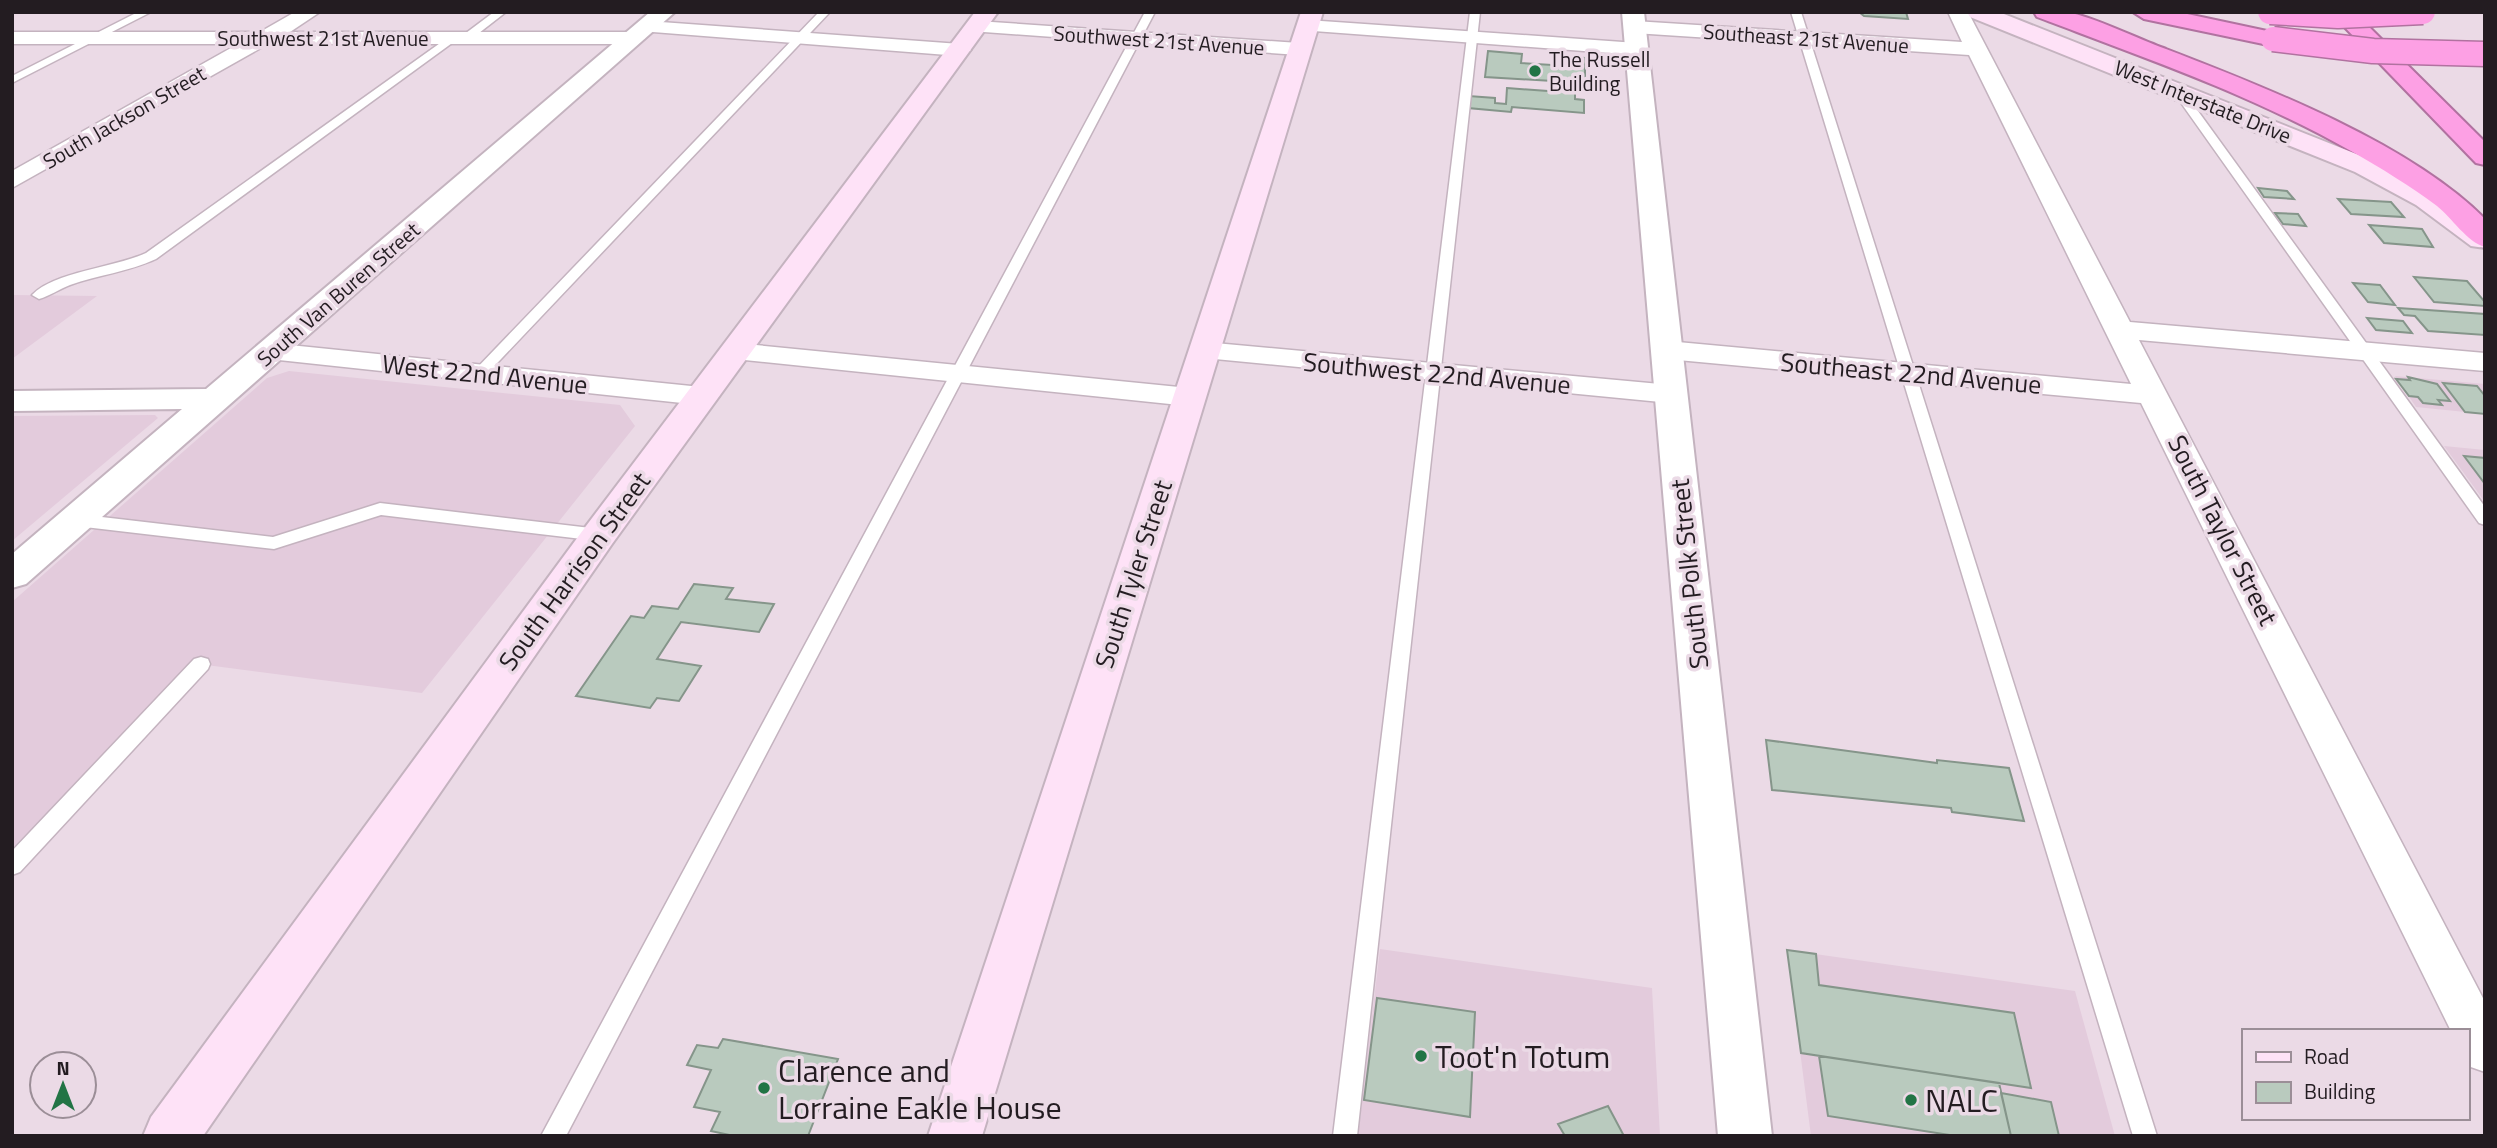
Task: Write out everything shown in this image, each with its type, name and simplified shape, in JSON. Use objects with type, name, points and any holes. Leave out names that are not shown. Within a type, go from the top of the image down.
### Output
[{"type":"highway","points":[[2045,12],[2233,83],[2366,147],[2452,205],[2485,241]]},
{"type":"highway","points":[[2117,12],[2273,39],[2372,51],[2485,54]]},
{"type":"highway","points":[[2270,12],[2338,16],[2423,12]]},
{"type":"highway","points":[[2319,12],[2399,72]]},
{"type":"highway","points":[[2341,12],[2485,157]]},
{"type":"highway","points":[[2372,12],[2438,76]]},
{"type":"highway","points":[[2143,17],[2343,113],[2414,159],[2485,211]]},
{"type":"main road","name":"West Interstate Drive","points":[[1971,26],[2023,30],[2301,140],[2424,198],[2485,241]]},
{"type":"main road","name":"South Tyler Street","points":[[955,1136],[1306,29]]},
{"type":"main road","name":"South Harrison Street","points":[[170,1136],[599,535],[974,30]]},
{"type":"street","name":"South Jackson Street","points":[[12,181],[310,12]]},
{"type":"street","name":"Southwest 21st Avenue","points":[[12,38],[460,38],[648,26],[800,38],[974,30],[1136,38],[1306,29],[1472,37],[1635,29]]},
{"type":"street","name":"South Van Buren Street","points":[[12,575],[648,26]]},
{"type":"street","name":"Southeast 21st Avenue","points":[[1635,29],[1803,38],[1971,26]]},
{"type":"street","name":"South Taylor Street","points":[[1971,26],[2485,1050]]},
{"type":"street","name":"South Polk Street","points":[[1635,29],[1745,1136]]},
{"type":"street","points":[[2122,330],[2485,362]]},
{"type":"street","name":"Southeast 22nd Avenue","points":[[1667,350],[2154,395]]},
{"type":"street","name":"Southwest 22nd Avenue","points":[[1204,351],[1671,394]]},
{"type":"street","name":"West 22nd Avenue","points":[[270,352],[701,396]]},
{"type":"street","points":[[735,352],[1189,397]]},
{"type":"street","points":[[12,401],[216,398]]},
{"type":"lane","points":[[12,80],[146,12]]},
{"type":"lane","points":[[39,295],[55,287],[120,270],[151,257],[460,38],[501,12]]},
{"type":"lane","points":[[479,374],[825,12]]},
{"type":"lane","points":[[553,1136],[1150,12]]},
{"type":"lane","points":[[1345,1136],[1475,12]]},
{"type":"lane","points":[[1796,12],[2146,1136]]},
{"type":"lane","points":[[2178,91],[2485,519]]},
{"type":"lane","points":[[76,520],[274,543],[380,509],[599,535]]},
{"type":"lane","points":[[12,866],[201,664]]},
{"type":"shaded area","points":[[13,295],[97,296],[12,359]]},
{"type":"shaded area","points":[[289,371],[620,405],[635,426],[422,693],[191,663],[12,849],[12,602],[267,378]]},
{"type":"shaded area","points":[[2395,376],[2485,384],[2485,414],[2416,407]]},
{"type":"shaded area","points":[[155,415],[158,418],[12,541],[12,416]]},
{"type":"shaded area","points":[[2444,446],[2485,450],[2485,502]]},
{"type":"shaded area","points":[[1380,949],[1652,988],[1660,1136],[1358,1136]]},
{"type":"shaded area","points":[[1787,950],[2075,991],[2115,1136],[1811,1136]]},
{"type":"building","points":[[1859,12],[1906,12],[1908,19],[1864,16]]},
{"type":"building","name":"The Russell Building","points":[[1488,51],[1522,54],[1521,63],[1552,65],[1553,56],[1585,58],[1585,83],[1485,77]]},
{"type":"building","points":[[1507,88],[1575,93],[1575,99],[1584,100],[1584,113],[1512,107],[1511,112],[1468,108],[1469,96],[1495,98],[1495,103],[1506,104]]},
{"type":"building","points":[[2258,188],[2287,191],[2294,199],[2264,197]]},
{"type":"building","points":[[2338,199],[2391,202],[2404,217],[2351,214]]},
{"type":"building","points":[[2275,213],[2298,214],[2306,226],[2283,224]]},
{"type":"building","points":[[2369,225],[2422,229],[2433,247],[2384,243]]},
{"type":"building","points":[[2414,277],[2467,281],[2485,302],[2485,306],[2434,302]]},
{"type":"building","points":[[2353,283],[2380,285],[2395,305],[2368,302]]},
{"type":"building","points":[[2398,308],[2485,314],[2485,335],[2428,331],[2415,316],[2404,315]]},
{"type":"building","points":[[2367,318],[2403,321],[2412,333],[2376,330]]},
{"type":"building","points":[[2408,377],[2437,384],[2450,401],[2438,400],[2442,405],[2423,403],[2418,397],[2409,396],[2396,379],[2410,380]]},
{"type":"building","points":[[2443,383],[2477,386],[2485,396],[2485,414],[2465,412]]},
{"type":"building","points":[[2464,456],[2485,458],[2485,484]]},
{"type":"building","points":[[694,584],[733,588],[726,599],[774,604],[759,632],[681,622],[657,659],[701,666],[679,701],[657,698],[650,708],[576,696],[631,616],[644,618],[652,606],[678,609]]},
{"type":"building","points":[[1766,740],[1937,763],[1937,760],[2009,768],[2024,821],[1952,812],[1951,808],[1772,790]]},
{"type":"building","points":[[1787,950],[1816,954],[1819,985],[2014,1013],[2031,1088],[1801,1053]]},
{"type":"building","points":[[1377,998],[1475,1012],[1470,1117],[1364,1100]]},
{"type":"building","name":"Clarence and Lorraine Eakle House","points":[[723,1039],[838,1059],[808,1136],[734,1136],[711,1131],[720,1112],[694,1107],[711,1070],[687,1065],[697,1045],[718,1048]]},
{"type":"building","points":[[1819,1056],[1999,1083],[2011,1136],[1956,1136],[1828,1116]]},
{"type":"building","points":[[2001,1093],[2051,1102],[2059,1136],[2011,1136]]},
{"type":"building","points":[[1608,1106],[1624,1136],[1565,1136],[1558,1124]]},
{"type":"place","name":"The Russell Building","points":[[1535,71]]},
{"type":"place","name":"Toot'n Totum","points":[[1421,1056]]},
{"type":"place","name":"Clarence and Lorraine Eakle House","points":[[764,1088]]},
{"type":"place","name":"NALC","points":[[1911,1100]]}]
